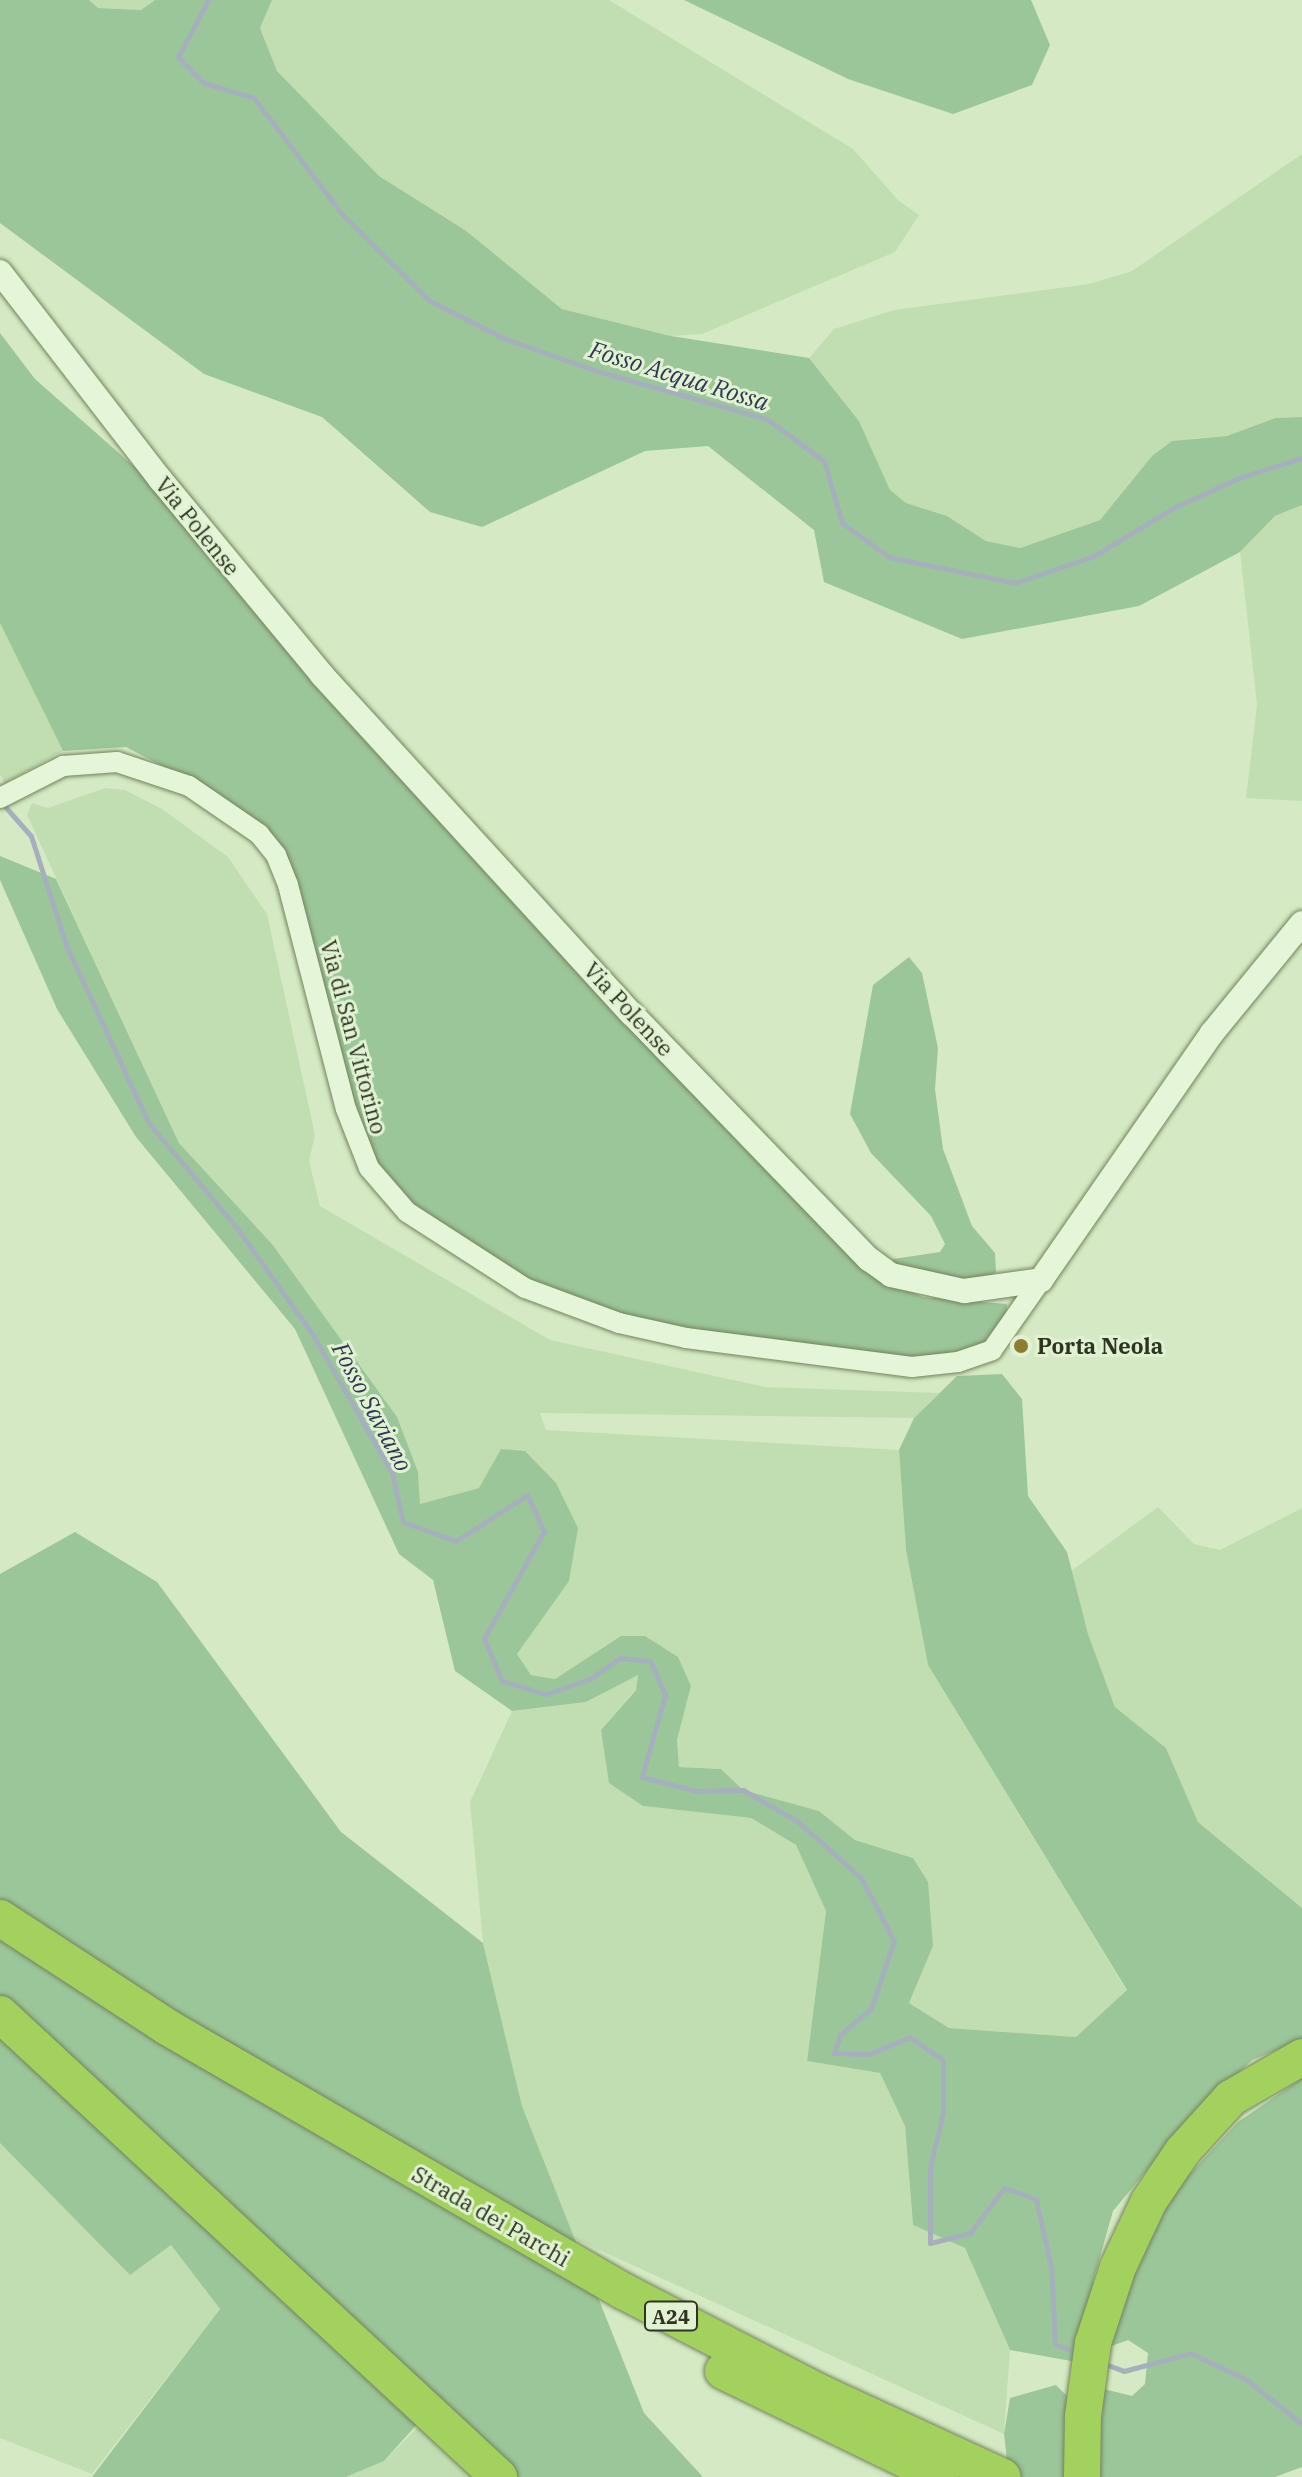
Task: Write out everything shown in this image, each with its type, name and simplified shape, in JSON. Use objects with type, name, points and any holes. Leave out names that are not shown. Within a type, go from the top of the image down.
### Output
[{"type":"highway","name":"Strada dei Parchi","points":[[0,1918],[345,2147],[714,2366],[941,2477]]},
{"type":"highway","name":"Strada dei Parchi","points":[[0,1946],[158,2049],[722,2343],[1003,2477]]},
{"type":"highway","points":[[0,2014],[499,2477]]},
{"type":"highway","points":[[1082,2477],[1083,2416],[1093,2343],[1112,2283],[1149,2201],[1182,2152],[1243,2089],[1302,2057]]},
{"type":"street","name":"Via Polense","points":[[0,272],[160,479],[322,675],[632,1014],[869,1259],[891,1275],[940,1288],[988,1290],[1041,1280]]},
{"type":"street","name":"Via di San Vittorino","points":[[0,798],[73,763],[129,764],[189,786],[259,834],[276,855],[288,885],[346,1109],[369,1168],[407,1212],[525,1288],[619,1323],[674,1336],[912,1367],[958,1362],[992,1350],[1041,1280]]},
{"type":"street","points":[[1041,1280],[1212,1033],[1302,923]]},
{"type":"green space","points":[[0,0],[89,0],[98,8],[141,10],[155,0],[272,0],[260,28],[277,71],[379,176],[465,230],[562,309],[671,336],[809,358],[859,421],[890,490],[906,503],[947,516],[986,541],[1020,548],[1100,520],[1152,456],[1172,441],[1227,436],[1275,418],[1302,417],[1302,505],[1275,516],[1240,552],[1139,606],[962,639],[824,582],[814,530],[708,446],[645,451],[482,527],[430,512],[322,417],[204,374],[0,223]]},
{"type":"green space","points":[[89,0],[155,0],[141,10],[98,8]]},
{"type":"green space","points":[[272,0],[609,0],[853,149],[898,200],[919,215],[895,252],[702,334],[671,336],[562,309],[465,230],[379,176],[321,119],[277,71],[260,28]]},
{"type":"green space","points":[[684,0],[1031,0],[1050,45],[1032,85],[953,114],[848,79]]},
{"type":"green space","points":[[1302,154],[1302,417],[1275,418],[1227,436],[1190,439],[1152,456],[1100,520],[1020,548],[986,541],[947,516],[906,503],[890,490],[859,421],[809,358],[834,329],[894,310],[1089,284],[1132,271]]},
{"type":"green space","points":[[0,333],[35,379],[154,484],[627,1019],[865,1272],[923,1297],[1007,1304],[1006,1319],[984,1346],[912,1360],[651,1324],[572,1300],[494,1263],[411,1206],[382,1176],[353,1107],[295,883],[220,796],[126,747],[63,751],[0,623]]},
{"type":"green space","points":[[1302,505],[1302,801],[1246,798],[1257,705],[1240,552],[1275,516]]},
{"type":"green space","points":[[0,623],[63,751],[5,783],[0,775]]},
{"type":"green space","points":[[105,788],[125,790],[162,809],[228,857],[267,914],[315,1135],[309,1161],[320,1206],[550,1340],[765,1387],[939,1393],[914,1418],[540,1413],[546,1430],[899,1450],[906,1550],[928,1665],[1127,1991],[1076,2037],[949,2028],[909,2003],[933,1946],[913,1858],[855,1840],[819,1811],[743,1790],[721,1769],[679,1767],[677,1740],[691,1686],[621,1636],[555,1679],[531,1675],[517,1654],[538,1620],[479,1488],[420,1504],[418,1472],[272,1244],[179,1143],[27,815],[32,803],[48,808]]},
{"type":"green space","points":[[0,856],[56,879],[179,1143],[272,1244],[397,1417],[418,1472],[420,1504],[479,1488],[501,1449],[525,1451],[556,1483],[578,1528],[569,1581],[517,1654],[531,1675],[555,1679],[621,1636],[645,1636],[678,1657],[691,1686],[677,1740],[679,1767],[721,1769],[743,1790],[819,1811],[855,1840],[913,1858],[928,1882],[933,1946],[909,2003],[949,2028],[1076,2037],[1127,1990],[928,1665],[906,1550],[899,1450],[914,1418],[957,1376],[1002,1374],[1022,1399],[1028,1496],[1067,1552],[1088,1634],[1115,1707],[1166,1748],[1198,1822],[1302,1908],[1302,2040],[1252,2060],[1185,2124],[1113,2211],[1093,2281],[1127,2288],[1172,2193],[1238,2122],[1302,2078],[1302,2467],[1275,2477],[1096,2477],[1100,2388],[1132,2396],[1145,2384],[1148,2353],[1128,2340],[1071,2361],[1010,2350],[965,2248],[913,2225],[905,2126],[880,2073],[807,2061],[826,1911],[796,1845],[751,1818],[643,1806],[609,1783],[601,1730],[636,1690],[638,1675],[586,1702],[512,1711],[455,1671],[433,1580],[399,1554],[295,1329],[136,1137],[57,1009],[0,880]]},
{"type":"green space","points":[[909,957],[922,973],[938,1048],[935,1089],[943,1149],[972,1226],[995,1253],[996,1272],[980,1285],[890,1270],[893,1259],[940,1252],[945,1244],[931,1216],[871,1153],[850,1114],[873,985]]},
{"type":"green space","points":[[1158,1507],[1194,1544],[1220,1550],[1302,1508],[1302,1908],[1198,1822],[1166,1748],[1115,1707],[1088,1634],[1071,1571]]},
{"type":"green space","points":[[75,1532],[157,1582],[341,1832],[483,1943],[522,2106],[644,2413],[703,2477],[518,2477],[438,2401],[384,2461],[346,2477],[92,2477],[220,2309],[171,2245],[130,2275],[0,2143],[0,1574]]},
{"type":"green space","points":[[638,1674],[636,1689],[601,1730],[643,1806],[751,1818],[796,1845],[826,1911],[807,2061],[880,2073],[905,2126],[913,2225],[965,2248],[1010,2350],[1004,2434],[575,2239],[522,2106],[483,1943],[470,1802],[512,1711],[586,1702]]},
{"type":"green space","points":[[0,2143],[130,2274],[171,2245],[220,2309],[92,2474],[0,2438]]},
{"type":"green space","points":[[1056,2385],[1067,2396],[1066,2477],[1009,2477],[1004,2434],[1010,2398]]},
{"type":"green space","points":[[423,2422],[482,2477],[346,2477],[384,2461]]},
{"type":"waterway","name":"Fosso Acqua Rossa","points":[[208,0],[178,57],[204,83],[254,98],[341,213],[430,301],[503,338],[597,371],[767,419],[824,461],[842,523],[889,557],[1015,583],[1094,556],[1173,508],[1241,477],[1302,458]]},
{"type":"waterway","name":"Fosso Saviano","points":[[1,802],[31,836],[66,945],[148,1122],[237,1228],[313,1335],[392,1473],[403,1522],[456,1541],[527,1495],[544,1531],[484,1639],[502,1681],[546,1694],[590,1679],[620,1658],[650,1661],[665,1695],[642,1777],[697,1791],[743,1790],[797,1821],[861,1878],[894,1941],[871,2008],[840,2035],[834,2053],[869,2054],[910,2037],[943,2060],[943,2112],[930,2168],[930,2243],[970,2233],[1004,2188],[1036,2199],[1051,2267],[1055,2344],[1077,2353]]},
{"type":"waterway","name":"Fosso Saviano","points":[[1105,2364],[1124,2371],[1191,2353],[1247,2380],[1302,2424]]},
{"type":"place","name":"Porta Neola","points":[[1021,1346]]}]
